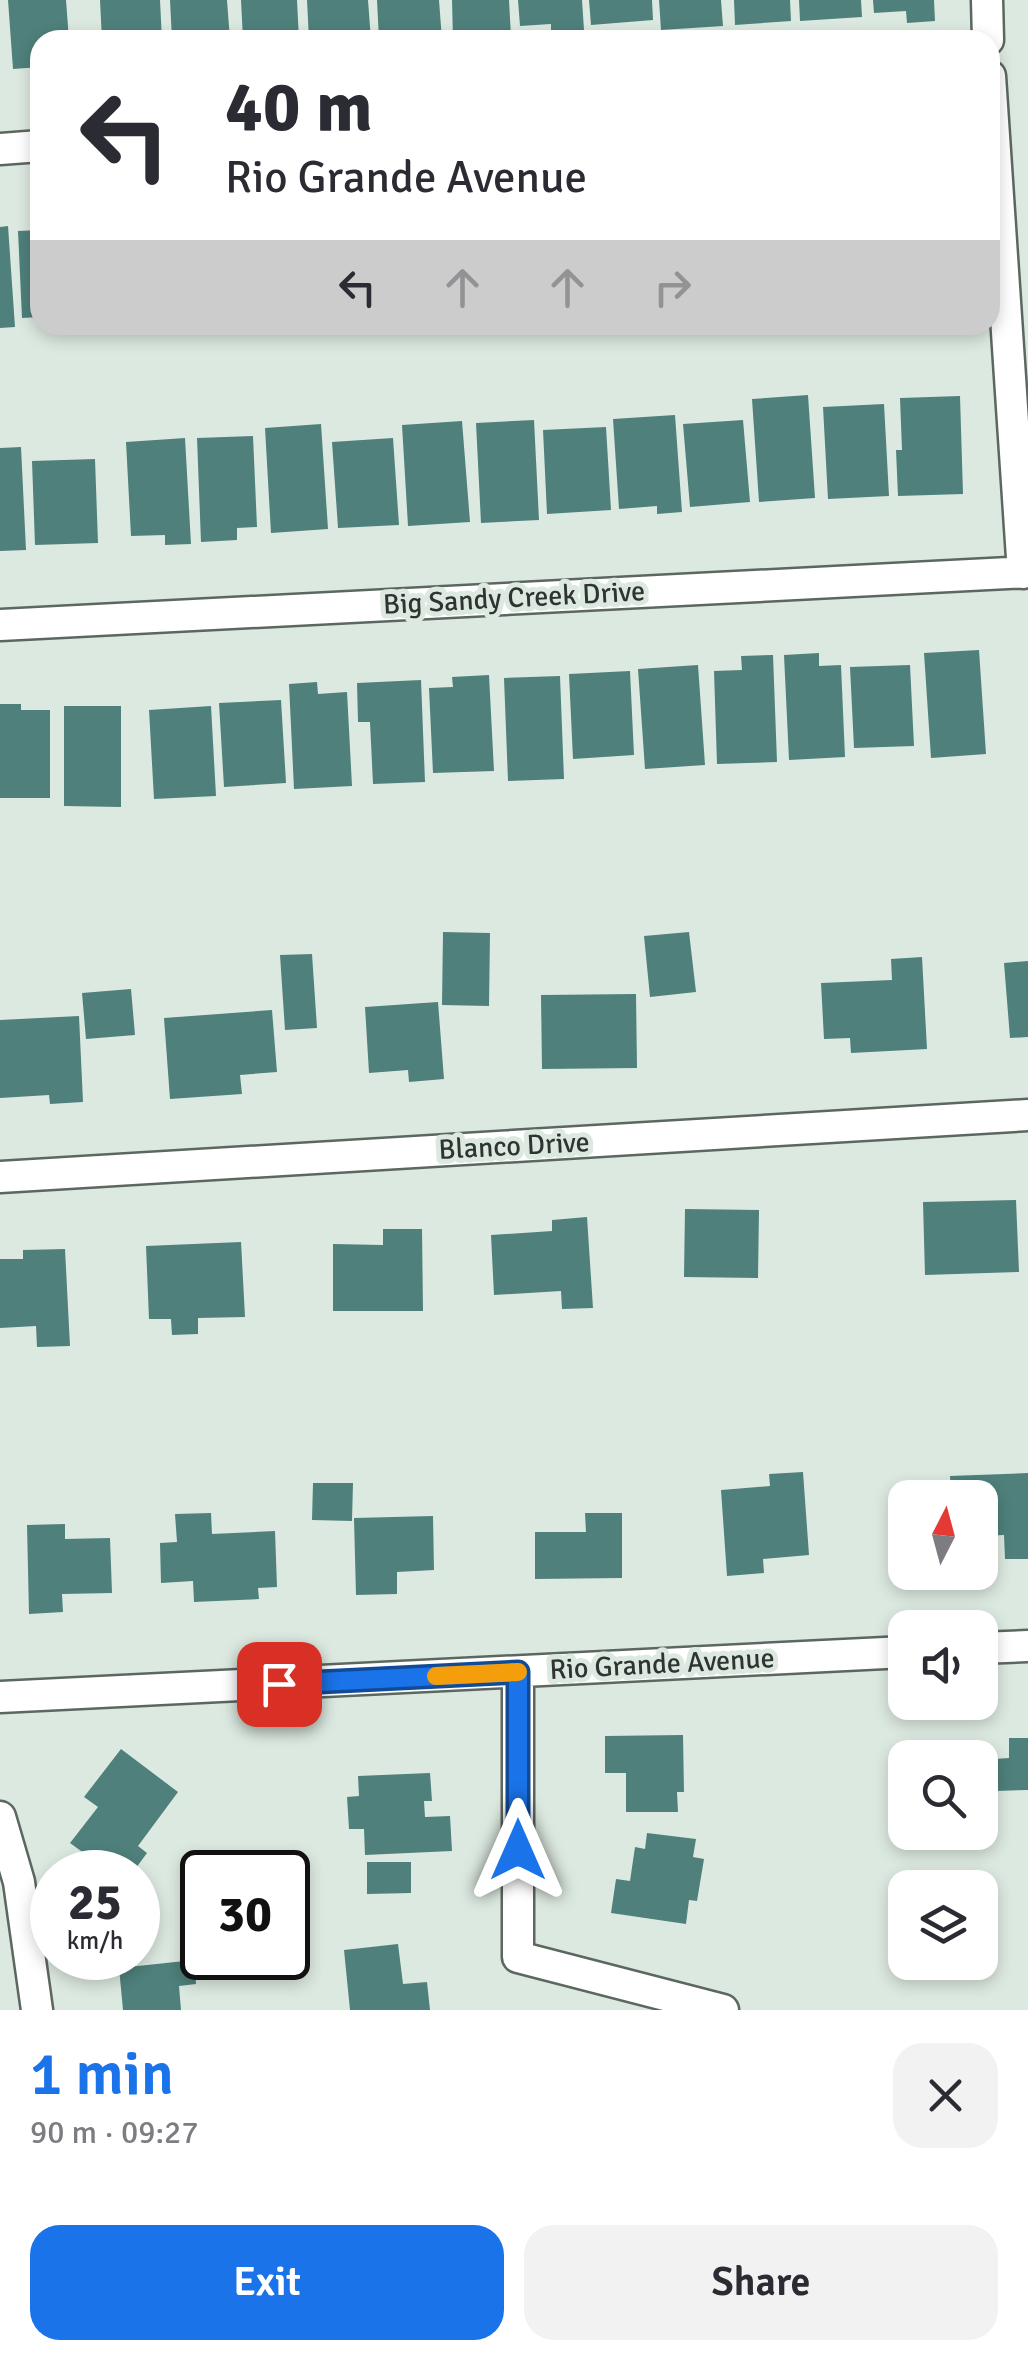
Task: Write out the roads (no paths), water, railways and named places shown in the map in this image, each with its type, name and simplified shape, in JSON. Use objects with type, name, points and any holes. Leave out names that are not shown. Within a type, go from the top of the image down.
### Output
[{"type":"street","points":[[987,0],[988,30]]},
{"type":"street","points":[[0,149],[30,147]]},
{"type":"street","points":[[1000,223],[1026,572]]},
{"type":"street","name":"Big Sandy Creek Drive","points":[[0,625],[1026,572]]},
{"type":"street","name":"Blanco Drive","points":[[0,1177],[1028,1115]]},
{"type":"street","points":[[998,1647],[1028,1646]]},
{"type":"street","name":"Rio Grande Avenue","points":[[0,1697],[888,1653]]},
{"type":"street","points":[[518,1672],[518,1957],[723,2010]]},
{"type":"street","points":[[0,1818],[18,1882],[38,2010]]}]
